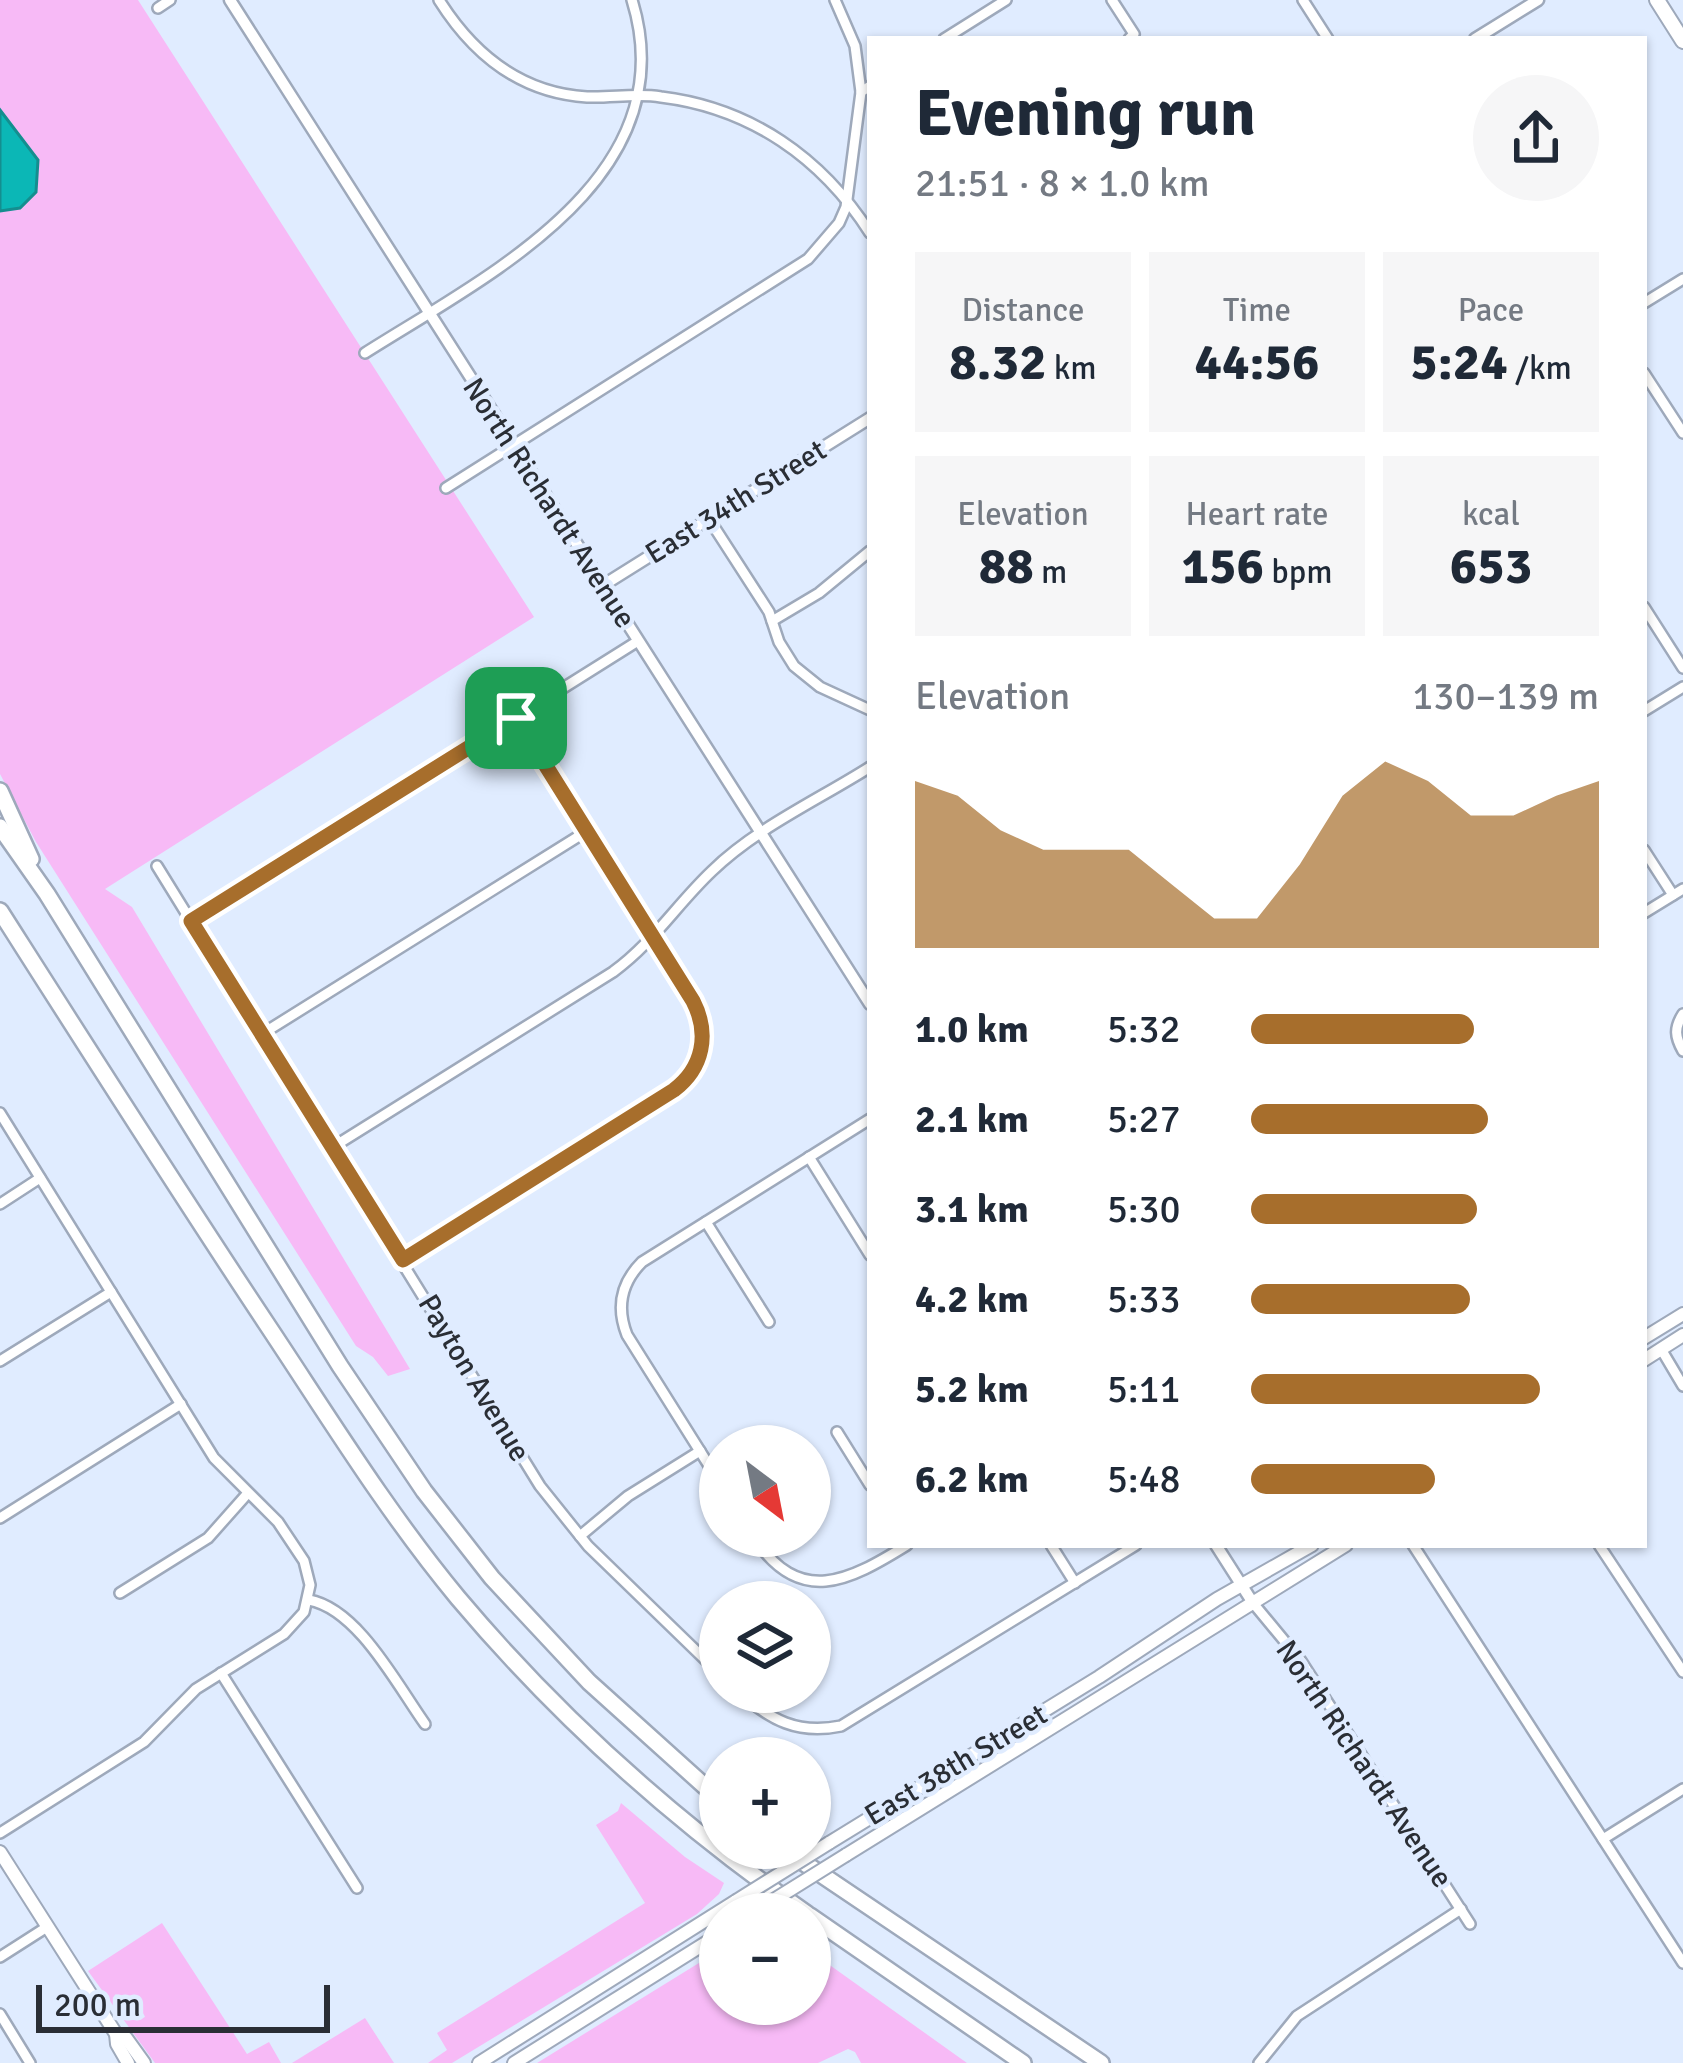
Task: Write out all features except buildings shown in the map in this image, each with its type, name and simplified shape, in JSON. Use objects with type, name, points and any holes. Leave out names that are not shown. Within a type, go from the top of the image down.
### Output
[{"type":"highway","points":[[0,791],[46,894]]},
{"type":"highway","points":[[0,826],[340,1366],[424,1491],[492,1578],[564,1656],[699,1782]]},
{"type":"highway","points":[[0,911],[332,1426],[437,1571],[508,1654],[608,1755],[779,1893]]},
{"type":"highway","points":[[813,1869],[1101,2063]]},
{"type":"highway","points":[[831,1931],[1020,2061]]},
{"type":"main road","points":[[1657,0],[1683,41]]},
{"type":"main road","points":[[1647,1332],[1683,1314]]},
{"type":"main road","points":[[1647,1358],[1683,1336]]},
{"type":"main road","name":"East 38th Street","points":[[479,2063],[1307,1548]]},
{"type":"main road","name":"East 38th Street","points":[[785,1893],[1341,1548]]},
{"type":"main road","points":[[0,1852],[116,2034],[128,2063]]},
{"type":"main road","points":[[514,2063],[699,1947]]},
{"type":"main road","points":[[116,2034],[126,2038],[145,2063]]},
{"type":"street","points":[[158,8],[170,0]]},
{"type":"street","name":"North Richardt Avenue","points":[[230,0],[867,999]]},
{"type":"street","points":[[440,0],[473,45],[521,80],[573,95],[638,95],[696,103],[757,125],[806,157],[848,200],[867,228]]},
{"type":"street","points":[[365,353],[512,258],[590,190],[623,141],[638,95],[641,47],[632,0]]},
{"type":"street","points":[[446,488],[802,264],[839,224],[848,200],[866,89],[836,0]]},
{"type":"street","points":[[949,36],[1006,0]]},
{"type":"street","points":[[1112,0],[1131,36]]},
{"type":"street","points":[[1303,0],[1326,36]]},
{"type":"street","points":[[1480,36],[1538,0]]},
{"type":"street","points":[[1647,301],[1683,279]]},
{"type":"street","points":[[1647,379],[1683,434]]},
{"type":"street","name":"East 34th Street","points":[[602,586],[867,420]]},
{"type":"street","points":[[709,519],[800,673],[867,709]]},
{"type":"street","points":[[772,621],[824,589],[867,553]]},
{"type":"street","points":[[1647,613],[1683,668]]},
{"type":"street","points":[[191,921],[638,641]]},
{"type":"street","points":[[1647,709],[1683,687]]},
{"type":"street","points":[[403,1260],[674,1090],[697,1063],[703,1038],[700,1019],[654,939],[516,718]]},
{"type":"street","points":[[333,1148],[613,972],[654,939],[709,873],[761,834],[867,769]]},
{"type":"street","points":[[262,1034],[587,831]]},
{"type":"street","points":[[1647,854],[1678,892],[1647,911]]},
{"type":"street","name":"Payton Avenue","points":[[157,866],[522,1460],[580,1536],[699,1653]]},
{"type":"street","points":[[1683,1014],[1676,1039],[1683,1051]]},
{"type":"street","points":[[0,1114],[219,1466],[278,1522],[304,1561],[310,1580],[309,1600],[287,1631],[196,1689],[144,1742],[0,1833]]},
{"type":"street","points":[[699,1449],[625,1331],[622,1296],[630,1275],[642,1262],[867,1121]]},
{"type":"street","points":[[809,1157],[867,1251]]},
{"type":"street","points":[[0,1204],[40,1178]]},
{"type":"street","points":[[706,1222],[769,1322]]},
{"type":"street","points":[[0,1360],[111,1292]]},
{"type":"street","points":[[1661,1349],[1683,1386]]},
{"type":"street","points":[[0,1518],[181,1404]]},
{"type":"street","points":[[837,1432],[867,1480]]},
{"type":"street","points":[[580,1536],[628,1496],[699,1452]]},
{"type":"street","points":[[120,1593],[208,1538],[248,1493]]},
{"type":"street","points":[[771,1557],[777,1565],[813,1581],[849,1578],[902,1548]]},
{"type":"street","points":[[1053,1548],[1075,1583]]},
{"type":"street","points":[[764,1713],[795,1728],[824,1730],[854,1721],[1131,1548]]},
{"type":"street","name":"North Richardt Avenue","points":[[1218,1548],[1253,1603],[1301,1661],[1470,1924]]},
{"type":"street","points":[[1415,1548],[1683,1963]]},
{"type":"street","points":[[1602,1548],[1683,1672]]},
{"type":"street","points":[[309,1600],[345,1616],[425,1724]]},
{"type":"street","points":[[221,1673],[357,1888]]},
{"type":"street","points":[[1603,1839],[1683,1789]]},
{"type":"street","points":[[1259,2063],[1297,2016],[1461,1909]]},
{"type":"street","points":[[0,1957],[47,1927]]},
{"type":"street","points":[[0,2014],[30,2063]]},
{"type":"shaded area","points":[[0,0],[138,0],[534,617],[105,889],[132,907],[410,1369],[388,1376],[373,1357],[356,1346],[36,842],[0,774],[0,211],[20,208],[12,123],[0,110]]},
{"type":"shaded area","points":[[0,110],[38,160],[36,192],[20,208],[0,211]]},
{"type":"shaded area","points":[[621,1803],[699,1869],[724,1883],[719,1893],[699,1893],[697,1914],[452,2063],[428,2063],[447,2050],[437,2033],[645,1903],[596,1825],[618,1811]]},
{"type":"shaded area","points":[[162,1923],[247,2054],[269,2042],[281,2063],[155,2063],[88,1971]]},
{"type":"shaded area","points":[[699,1963],[699,2025],[831,2025],[831,1966],[967,2063],[861,2063],[848,2049],[818,2063],[537,2063]]},
{"type":"shaded area","points":[[365,2018],[394,2063],[292,2063]]},
{"type":"route","points":[[516,718],[693,1001],[701,1024],[701,1052],[689,1076],[674,1090],[403,1260],[191,921],[516,718]]}]
